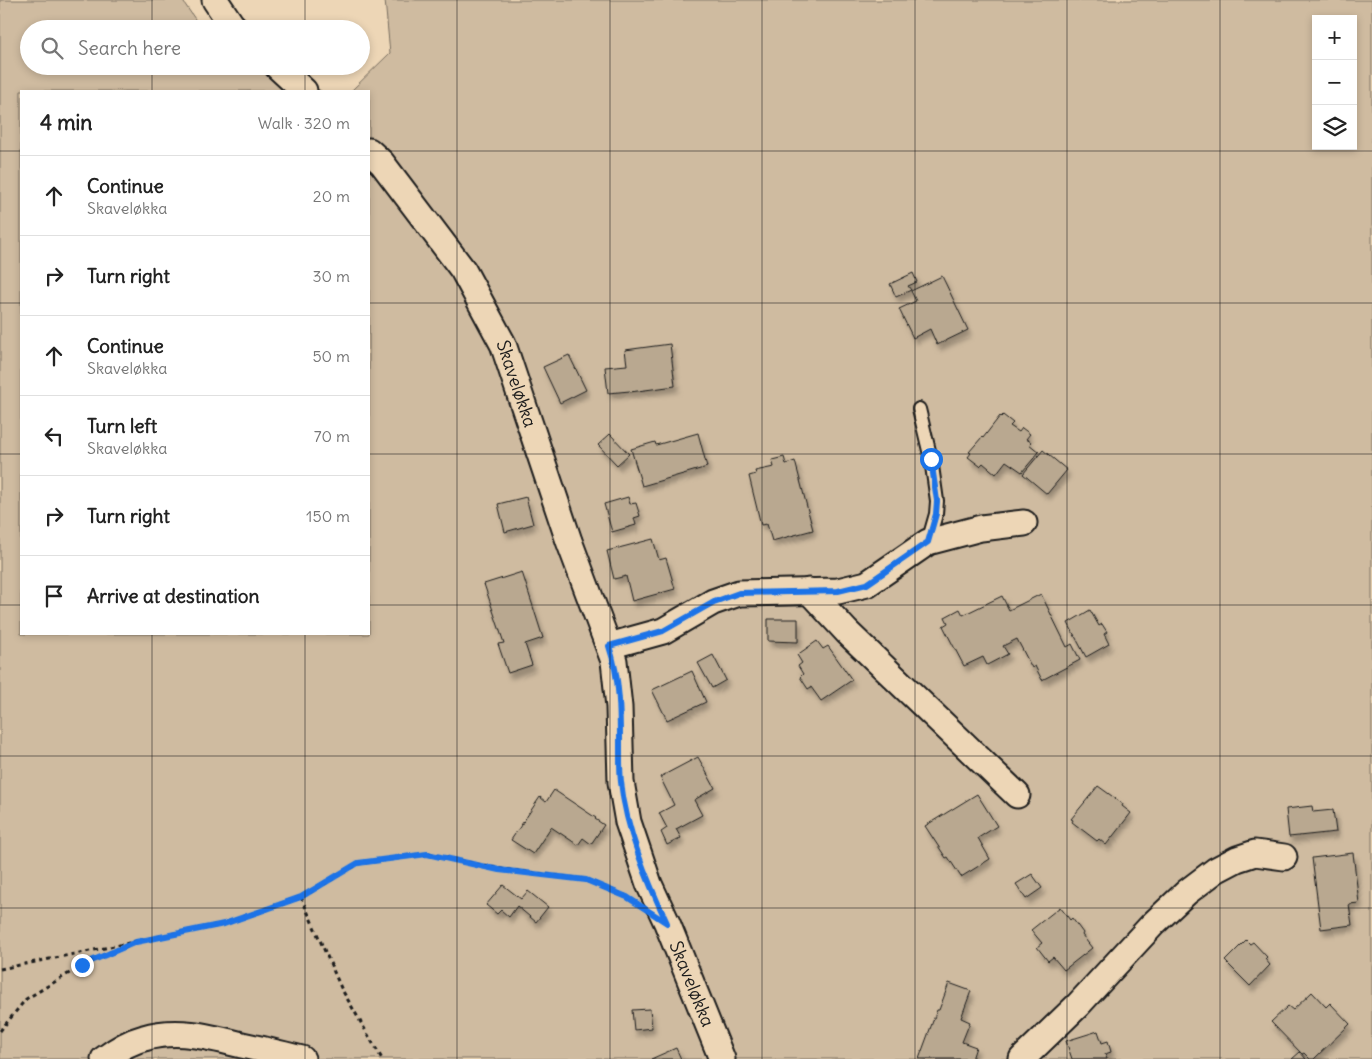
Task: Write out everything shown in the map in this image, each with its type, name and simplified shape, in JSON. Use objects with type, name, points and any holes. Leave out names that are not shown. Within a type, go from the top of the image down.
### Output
[{"type":"street","points":[[214,0],[228,20]]},
{"type":"street","points":[[287,75],[303,90]]},
{"type":"street","name":"Skaveløkka","points":[[370,152],[382,163],[463,270],[503,344],[569,541],[614,661],[618,698],[621,782],[628,822],[649,884],[667,923],[722,1059]]},
{"type":"street","points":[[609,646],[663,631],[714,602],[739,593],[838,591],[867,584],[928,542],[981,528],[1024,523]]},
{"type":"street","points":[[809,591],[847,632],[1018,795]]},
{"type":"street","points":[[1022,1059],[1078,1005],[1153,924],[1187,892],[1216,870],[1237,859],[1255,853],[1284,857]]},
{"type":"street","points":[[104,1059],[119,1048],[144,1038],[180,1033],[207,1036],[302,1059]]},
{"type":"lane","points":[[919,410],[931,459],[937,501],[936,514],[928,542]]},
{"type":"path","points":[[0,969],[224,924],[301,897],[358,863],[427,854],[499,870],[586,880],[627,897]]},
{"type":"path","points":[[301,897],[341,988],[382,1059]]},
{"type":"path","points":[[0,1031],[26,999],[82,965],[136,942]]},
{"type":"shaded area","points":[[0,0],[182,0],[196,20],[20,20],[20,75],[292,75],[319,90],[20,90],[20,635],[370,635],[370,90],[352,90],[367,75],[370,75],[370,72],[390,53],[385,0],[1372,0],[1372,1059],[0,1059]]},
{"type":"building","points":[[913,273],[917,282],[908,286],[911,290],[896,297],[890,284]]},
{"type":"building","points":[[942,276],[968,330],[937,345],[930,329],[913,338],[899,309],[916,301],[911,291]]},
{"type":"building","points":[[670,344],[675,386],[608,393],[605,367],[627,365],[625,350]]},
{"type":"building","points":[[569,355],[586,390],[560,403],[543,367]]},
{"type":"building","points":[[1003,415],[1013,423],[1010,426],[1019,432],[1022,428],[1030,434],[1026,439],[1039,452],[1022,472],[1006,461],[996,474],[983,463],[980,466],[968,457],[971,453],[969,452],[1000,416]]},
{"type":"building","points":[[698,433],[707,467],[642,486],[631,449],[655,442],[656,445]]},
{"type":"building","points":[[610,434],[629,454],[617,465],[598,445]]},
{"type":"building","points":[[1043,450],[1067,470],[1047,494],[1023,474]]},
{"type":"building","points":[[784,457],[786,464],[795,461],[813,530],[772,541],[767,524],[761,525],[749,476],[756,474],[755,471],[774,467],[772,460]]},
{"type":"building","points":[[526,497],[533,524],[505,532],[498,504]]},
{"type":"building","points":[[628,497],[630,504],[636,503],[640,516],[634,518],[636,525],[612,532],[604,504]]},
{"type":"building","points":[[653,539],[659,560],[666,558],[675,589],[632,601],[626,576],[614,579],[607,551]]},
{"type":"building","points":[[522,572],[543,638],[525,644],[532,665],[508,673],[498,644],[504,643],[484,584]]},
{"type":"building","points":[[1041,594],[1067,647],[1072,644],[1080,660],[1042,680],[1035,666],[1032,668],[1017,639],[1003,646],[1008,654],[987,665],[983,657],[964,666],[943,626],[948,623],[945,617],[960,609],[963,615],[1002,596],[1009,610]]},
{"type":"building","points":[[1090,610],[1099,626],[1102,624],[1107,632],[1104,634],[1109,644],[1086,657],[1068,623]]},
{"type":"building","points":[[768,619],[798,619],[798,642],[768,641]]},
{"type":"building","points":[[817,641],[823,649],[828,646],[852,680],[821,701],[811,687],[808,689],[800,677],[803,674],[798,666],[802,663],[797,655]]},
{"type":"building","points":[[713,655],[726,680],[712,688],[698,663]]},
{"type":"building","points":[[692,671],[706,702],[667,720],[652,690]]},
{"type":"building","points":[[698,757],[715,788],[694,800],[702,815],[676,829],[681,838],[667,845],[661,832],[667,828],[659,813],[674,805],[660,777]]},
{"type":"building","points":[[1098,786],[1123,804],[1122,806],[1131,813],[1106,845],[1099,839],[1097,841],[1072,822],[1073,820],[1071,819]]},
{"type":"building","points":[[554,790],[604,825],[591,844],[583,838],[578,845],[551,827],[533,854],[511,840],[540,797],[546,802]]},
{"type":"building","points":[[977,794],[997,826],[978,838],[990,859],[961,877],[925,826]]},
{"type":"building","points":[[1312,806],[1313,812],[1333,810],[1336,832],[1289,837],[1286,809]]},
{"type":"building","points":[[1353,853],[1359,903],[1349,904],[1352,925],[1321,929],[1312,858]]},
{"type":"building","points":[[1032,874],[1042,888],[1026,899],[1016,884]]},
{"type":"building","points":[[503,885],[521,899],[528,891],[548,907],[536,922],[517,906],[509,917],[501,910],[497,914],[486,905]]},
{"type":"building","points":[[1060,907],[1070,920],[1072,918],[1092,948],[1064,970],[1053,957],[1048,961],[1037,947],[1042,943],[1031,930]]},
{"type":"building","points":[[1246,940],[1250,944],[1253,942],[1267,957],[1265,959],[1270,965],[1250,986],[1225,961]]},
{"type":"building","points":[[949,983],[971,991],[961,1018],[970,1022],[962,1042],[976,1047],[972,1059],[919,1059],[937,1010],[939,1010]]},
{"type":"building","points":[[1312,992],[1326,1007],[1330,1003],[1350,1024],[1314,1059],[1310,1059],[1304,1053],[1302,1054],[1271,1022],[1288,1006],[1293,1010]]},
{"type":"building","points":[[650,1009],[652,1028],[634,1030],[632,1010]]},
{"type":"building","points":[[1098,1031],[1102,1043],[1108,1041],[1111,1052],[1105,1054],[1107,1059],[1072,1059],[1066,1041]]},
{"type":"building","points":[[676,1048],[681,1059],[651,1059]]},
{"type":"building","points":[[1300,1052],[1306,1059],[1292,1059]]},
{"type":"route","points":[[82,965],[136,942],[224,924],[301,897],[358,863],[427,854],[499,870],[586,880],[627,897],[667,923],[649,884],[628,822],[621,782],[619,707],[614,661],[609,646],[663,631],[714,602],[739,593],[838,591],[867,584],[928,542],[936,514],[937,501],[931,459]]}]
